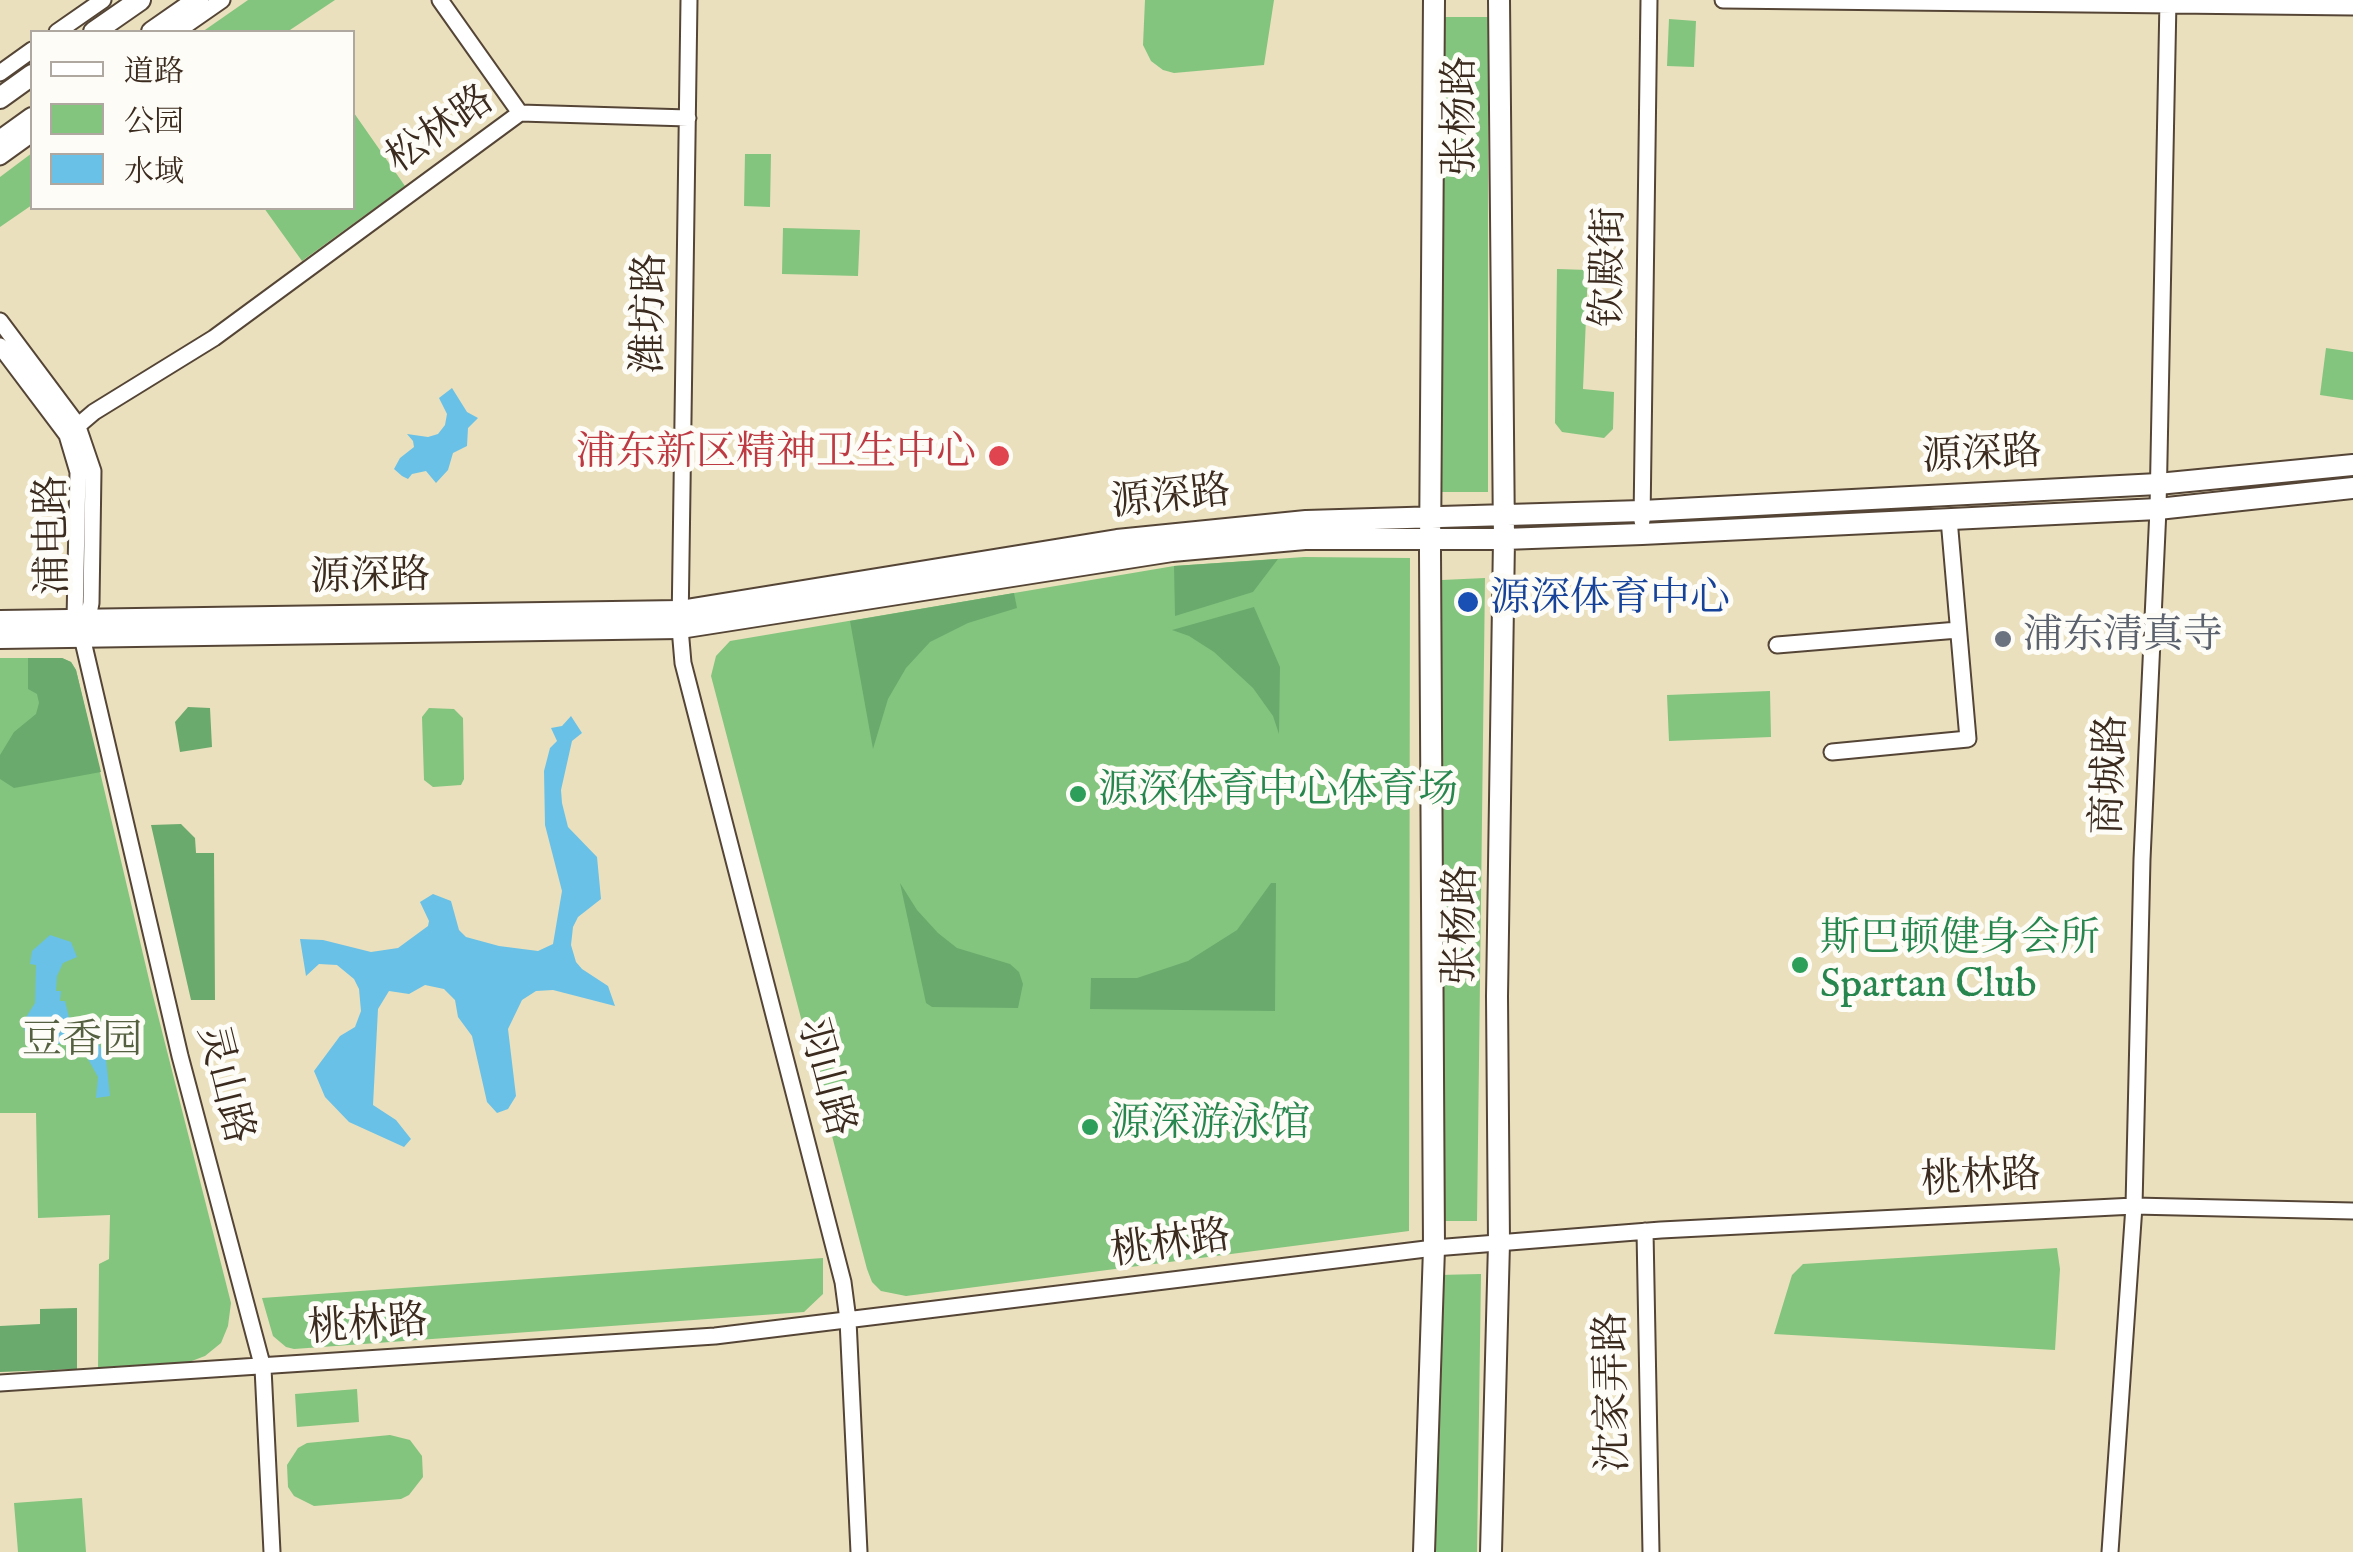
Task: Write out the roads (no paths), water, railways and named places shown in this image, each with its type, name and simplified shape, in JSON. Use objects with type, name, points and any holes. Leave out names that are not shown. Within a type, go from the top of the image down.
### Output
[{"type":"main road","points":[[97,30],[140,0]]},
{"type":"main road","points":[[155,30],[198,0]]},
{"type":"main road","name":"张杨路","points":[[1424,1552],[1434,1248],[1434,0]]},
{"type":"main road","name":"张杨路","points":[[1491,1552],[1499,1243],[1497,996],[1504,539],[1498,0]]},
{"type":"main road","points":[[0,98],[30,76]]},
{"type":"main road","points":[[0,142],[30,120]]},
{"type":"main road","name":"源深路","points":[[0,621],[82,625],[680,619],[1172,551],[1431,527],[1504,516],[2158,484],[2353,465]]},
{"type":"main road","name":"源深路","points":[[1431,527],[1504,539],[1642,534],[2158,509],[2353,488]]},
{"type":"main road","name":"源深路","points":[[0,638],[82,625]]},
{"type":"street","points":[[60,30],[103,0]]},
{"type":"street","points":[[179,30],[222,0]]},
{"type":"street","points":[[440,0],[520,113]]},
{"type":"street","name":"潍坊路","points":[[680,619],[689,0]]},
{"type":"street","name":"钦殿街","points":[[1642,534],[1649,0]]},
{"type":"street","points":[[1724,0],[2353,7]]},
{"type":"street","name":"商城路","points":[[2110,1552],[2134,1206],[2142,859],[2158,509],[2168,4]]},
{"type":"street","points":[[0,73],[30,51]]},
{"type":"street","name":"松林路","points":[[72,430],[203,345],[520,113],[688,118]]},
{"type":"street","points":[[0,156],[30,135]]},
{"type":"street","name":"浦电路","points":[[0,321],[72,430],[92,471],[82,625]]},
{"type":"street","name":"浦电路","points":[[0,346],[72,430]]},
{"type":"street","points":[[1832,752],[1968,738],[1949,519]]},
{"type":"street","name":"羽山路","points":[[680,619],[682,663],[838,1266],[848,1320],[859,1552]]},
{"type":"street","name":"灵山路","points":[[82,625],[180,1056],[262,1368],[272,1552]]},
{"type":"street","points":[[1776,645],[1958,630]]},
{"type":"street","name":"桃林路","points":[[0,1383],[715,1336],[1434,1248],[1645,1232],[2134,1206],[2353,1211]]},
{"type":"street","name":"沈家弄路","points":[[1645,1232],[1651,1552]]},
{"type":"water","points":[[452,388],[467,412],[478,418],[468,428],[467,446],[453,453],[448,470],[436,483],[426,471],[408,479],[402,476],[394,469],[414,447],[407,434],[438,434],[447,414],[439,398]]},
{"type":"water","points":[[571,716],[582,733],[572,741],[561,790],[562,803],[568,827],[597,857],[601,899],[578,917],[571,945],[582,969],[608,986],[615,1006],[553,990],[536,991],[522,1000],[508,1029],[516,1096],[508,1109],[497,1113],[487,1102],[472,1036],[458,1017],[455,1000],[444,989],[425,985],[409,994],[389,991],[378,1009],[373,1105],[396,1120],[411,1139],[404,1147],[349,1122],[325,1097],[314,1071],[340,1036],[355,1027],[361,1011],[359,989],[354,979],[337,965],[319,964],[306,976],[300,939],[323,940],[371,952],[398,948],[428,926],[420,902],[433,894],[451,901],[459,930],[466,937],[538,951],[553,944],[562,891],[545,825],[544,771],[550,748],[557,741],[551,728],[562,726]]},
{"type":"water","points":[[50,935],[71,942],[77,957],[63,963],[56,991],[61,991],[60,1001],[65,1001],[73,1033],[91,1028],[106,1059],[110,1096],[96,1098],[98,1077],[88,1059],[68,1044],[36,1043],[27,1038],[25,1019],[35,1003],[36,965],[30,964],[32,951]]},
{"type":"place","name":"浦东新区精神卫生中心","points":[[999,456]]},
{"type":"place","name":"源深体育中心","points":[[1468,602]]},
{"type":"place","name":"浦东清真寺","points":[[2003,639]]},
{"type":"place","name":"源深体育中心体育场","points":[[1078,794]]},
{"type":"place","name":"斯巴顿健身会所 Spartan Club","points":[[1800,965]]},
{"type":"place","name":"源深游泳馆","points":[[1090,1127]]},
{"type":"park label","name":"豆香园","points":[[82,1044]]}]
